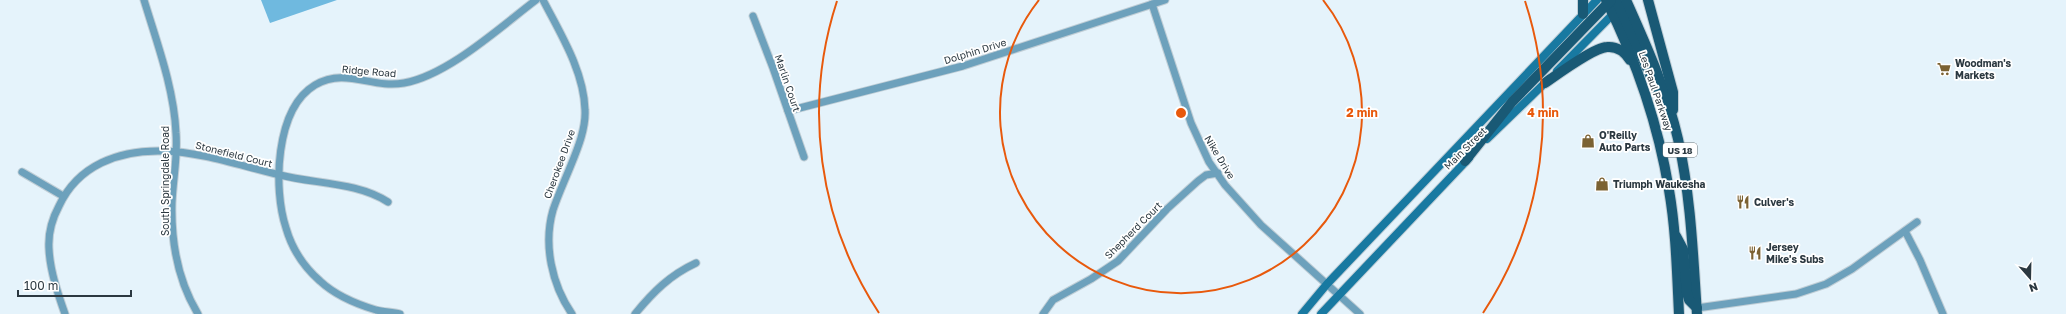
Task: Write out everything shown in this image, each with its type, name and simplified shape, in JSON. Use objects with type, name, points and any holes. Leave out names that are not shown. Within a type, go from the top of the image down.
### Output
[{"type":"main road","points":[[1583,0],[1583,14]]},
{"type":"main road","name":"Main Street","points":[[1302,314],[1327,284],[1597,0]]},
{"type":"main road","points":[[1648,0],[1673,92],[1672,117]]},
{"type":"main road","points":[[1466,161],[1512,102],[1617,2]]},
{"type":"main road","name":"Main Street","points":[[1321,314],[1339,293],[1466,161],[1545,83],[1617,2]]},
{"type":"main road","name":"Les Paul Parkway","points":[[1617,2],[1657,72],[1672,117],[1688,199],[1697,311]]},
{"type":"main road","name":"Les Paul Parkway","points":[[1617,2],[1636,68],[1659,138],[1670,191],[1680,313]]},
{"type":"main road","points":[[1545,83],[1586,56],[1608,46],[1622,51],[1636,68]]},
{"type":"main road","points":[[1674,233],[1683,249],[1689,300],[1697,311]]},
{"type":"street","name":"South Springdale Road","points":[[144,0],[168,84],[176,133],[172,227],[176,258],[183,284],[198,314]]},
{"type":"street","name":"Ridge Road","points":[[400,314],[360,305],[342,297],[321,282],[309,270],[293,245],[285,227],[281,205],[280,175],[283,143],[290,113],[299,99],[315,86],[334,78],[345,77],[392,84],[425,77],[450,64],[536,0]]},
{"type":"street","name":"Cherokee Drive","points":[[543,0],[575,67],[584,97],[585,116],[582,133],[553,211],[550,234],[550,259],[554,275],[559,291],[572,314]]},
{"type":"street","name":"Dolphin Drive","points":[[788,111],[963,66],[1165,0]]},
{"type":"street","name":"Nike Drive","points":[[1152,4],[1196,137],[1209,162],[1242,206],[1297,259],[1339,293],[1360,314]]},
{"type":"street","name":"Marlin Court","points":[[753,16],[804,157]]},
{"type":"street","name":"Stonefield Court","points":[[65,314],[52,270],[49,249],[50,230],[63,196],[78,178],[103,160],[121,154],[142,151],[163,151],[214,157],[280,175],[356,188],[378,195],[388,202]]},
{"type":"street","points":[[22,172],[63,196]]},
{"type":"street","name":"Shepherd Court","points":[[1043,314],[1053,300],[1091,279],[1118,261],[1167,209],[1198,181],[1206,175],[1218,173]]},
{"type":"street","points":[[1697,311],[1810,290],[1836,279],[1917,222]]},
{"type":"street","points":[[1905,231],[1920,260],[1943,314]]},
{"type":"street","points":[[635,314],[670,277],[696,263]]},
{"type":"shaded area","points":[[261,0],[337,0],[270,23]]},
{"type":"place","name":"Woodman's Markets","points":[[1944,69]]},
{"type":"place","name":"O'Reilly Auto Parts","points":[[1588,141]]},
{"type":"place","name":"Triumph Waukesha","points":[[1602,184]]},
{"type":"place","name":"Culver's","points":[[1743,202]]},
{"type":"place","name":"Jersey Mike's Subs","points":[[1755,253]]}]
